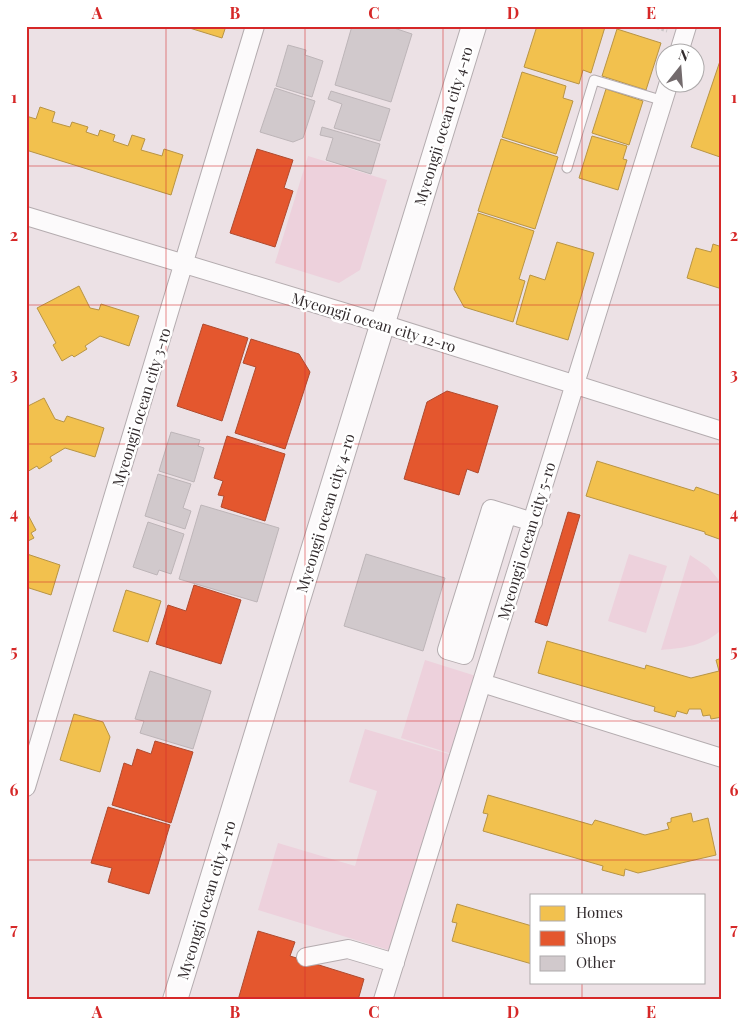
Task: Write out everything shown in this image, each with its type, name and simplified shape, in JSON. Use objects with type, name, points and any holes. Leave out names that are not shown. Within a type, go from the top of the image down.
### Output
[{"type":"main road","name":"Myeongji ocean city 4-ro","points":[[175,1000],[474,26]]},
{"type":"street","name":"Myeongji ocean city 3-ro","points":[[26,787],[254,26]]},
{"type":"street","points":[[682,42],[687,26]]},
{"type":"street","name":"Myeongji ocean city 5-ro","points":[[384,1000],[667,92]]},
{"type":"street","name":"Myeongji ocean city 12-ro","points":[[26,216],[382,324],[722,431]]},
{"type":"street","points":[[507,514],[464,656],[447,650],[490,509],[507,514],[532,522]]},
{"type":"street","points":[[482,684],[722,758]]},
{"type":"street","points":[[306,957],[348,949],[395,963]]},
{"type":"lane","points":[[567,168],[594,80],[664,101]]},
{"type":"shaded area","points":[[308,156],[387,180],[360,270],[339,283],[275,263]]},
{"type":"shaded area","points":[[629,554],[667,566],[646,633],[608,621]]},
{"type":"shaded area","points":[[690,555],[708,567],[722,584],[722,629],[701,643],[661,650]]},
{"type":"shaded area","points":[[425,660],[476,676],[452,754],[401,738]]},
{"type":"shaded area","points":[[365,729],[452,755],[392,951],[258,910],[278,843],[355,866],[377,791],[349,782]]},
{"type":"building: Homes","points":[[183,26],[226,26],[222,38]]},
{"type":"building: Homes","points":[[537,26],[605,27],[591,73],[583,70],[579,84],[524,67]]},
{"type":"building: Homes","points":[[617,29],[658,42],[656,42],[656,59],[646,90],[602,76]]},
{"type":"building: Homes","points":[[722,55],[722,152],[720,157],[691,147]]},
{"type":"building: Homes","points":[[522,72],[566,86],[563,98],[573,101],[556,154],[502,137]]},
{"type":"building: Homes","points":[[606,89],[643,101],[629,145],[592,133]]},
{"type":"building: Homes","points":[[40,107],[55,112],[52,122],[70,127],[72,122],[88,127],[86,132],[98,136],[100,130],[115,135],[113,141],[128,146],[132,135],[145,139],[141,150],[162,156],[164,149],[183,155],[171,195],[26,150],[26,116],[36,119]]},
{"type":"building: Homes","points":[[592,136],[627,146],[623,159],[627,160],[618,190],[579,178]]},
{"type":"building: Homes","points":[[501,139],[558,157],[535,229],[478,211]]},
{"type":"building: Homes","points":[[478,213],[534,231],[519,279],[525,281],[513,322],[464,307],[454,289]]},
{"type":"building: Homes","points":[[557,242],[594,253],[568,340],[516,324],[530,275],[545,280]]},
{"type":"building: Homes","points":[[713,244],[722,247],[722,289],[687,278],[696,248],[711,252]]},
{"type":"building: Homes","points":[[79,286],[90,308],[99,310],[101,304],[139,316],[129,346],[100,336],[85,346],[87,349],[74,357],[72,355],[62,361],[53,345],[56,343],[37,308]]},
{"type":"building: Homes","points":[[44,398],[55,419],[64,422],[67,416],[104,428],[95,457],[65,448],[50,457],[52,461],[39,469],[37,466],[27,472],[26,407]]},
{"type":"building: Homes","points":[[597,461],[694,491],[696,487],[722,496],[722,540],[705,534],[705,532],[586,496]]},
{"type":"building: Homes","points":[[26,511],[36,530],[31,533],[34,538],[26,542]]},
{"type":"building: Homes","points":[[26,552],[27,554],[60,565],[51,595],[26,587]]},
{"type":"building: Homes","points":[[126,590],[161,601],[148,642],[113,631]]},
{"type":"building: Homes","points":[[547,641],[645,669],[646,665],[691,678],[719,671],[716,660],[722,658],[722,717],[711,719],[710,715],[703,716],[701,709],[689,709],[687,714],[677,711],[675,717],[654,711],[655,707],[538,673]]},
{"type":"building: Homes","points":[[74,714],[103,722],[110,737],[100,772],[60,760]]},
{"type":"building: Homes","points":[[488,795],[592,825],[595,820],[645,835],[669,829],[667,823],[671,822],[671,818],[691,813],[693,822],[708,818],[716,855],[638,873],[625,869],[624,876],[602,870],[603,866],[483,831],[488,814],[483,813]]},
{"type":"building: Homes","points":[[457,904],[530,925],[530,963],[452,941],[457,923],[452,922]]},
{"type":"building: Shops","points":[[257,149],[293,160],[284,188],[293,191],[275,247],[230,233]]},
{"type":"building: Shops","points":[[203,324],[248,338],[222,421],[177,406]]},
{"type":"building: Shops","points":[[251,339],[299,354],[310,372],[285,449],[235,433],[256,367],[243,363]]},
{"type":"building: Shops","points":[[447,391],[498,406],[478,473],[467,469],[459,495],[404,479],[427,402]]},
{"type":"building: Shops","points":[[227,436],[285,454],[265,521],[221,507],[224,496],[218,495],[223,481],[214,478]]},
{"type":"building: Shops","points":[[568,512],[580,515],[547,626],[535,622]]},
{"type":"building: Shops","points":[[194,585],[241,600],[221,664],[156,644],[168,605],[186,611]]},
{"type":"building: Shops","points":[[155,741],[193,752],[171,823],[112,805],[124,763],[132,766],[137,749],[151,754]]},
{"type":"building: Shops","points":[[108,807],[170,825],[149,894],[108,882],[112,868],[91,863]]},
{"type":"building: Shops","points":[[258,931],[295,942],[290,956],[364,979],[358,1000],[238,1000]]},
{"type":"building: Other","points":[[352,26],[388,26],[412,34],[391,102],[335,85]]},
{"type":"building: Other","points":[[288,45],[306,50],[305,55],[323,61],[312,97],[276,86]]},
{"type":"building: Other","points":[[275,88],[315,101],[303,138],[293,142],[260,132]]},
{"type":"building: Other","points":[[331,91],[390,109],[380,141],[334,128],[342,104],[328,99]]},
{"type":"building: Other","points":[[322,127],[380,144],[371,174],[326,160],[333,138],[320,135]]},
{"type":"building: Other","points":[[171,432],[200,440],[198,446],[204,448],[194,482],[159,471]]},
{"type":"building: Other","points":[[158,474],[191,484],[183,508],[191,511],[185,529],[145,516]]},
{"type":"building: Other","points":[[201,505],[279,528],[257,602],[179,579]]},
{"type":"building: Other","points":[[148,522],[184,534],[171,574],[159,570],[157,575],[133,567]]},
{"type":"building: Other","points":[[366,554],[445,578],[423,651],[344,626]]},
{"type":"building: Other","points":[[150,671],[211,691],[193,749],[140,733],[144,721],[135,719]]}]
